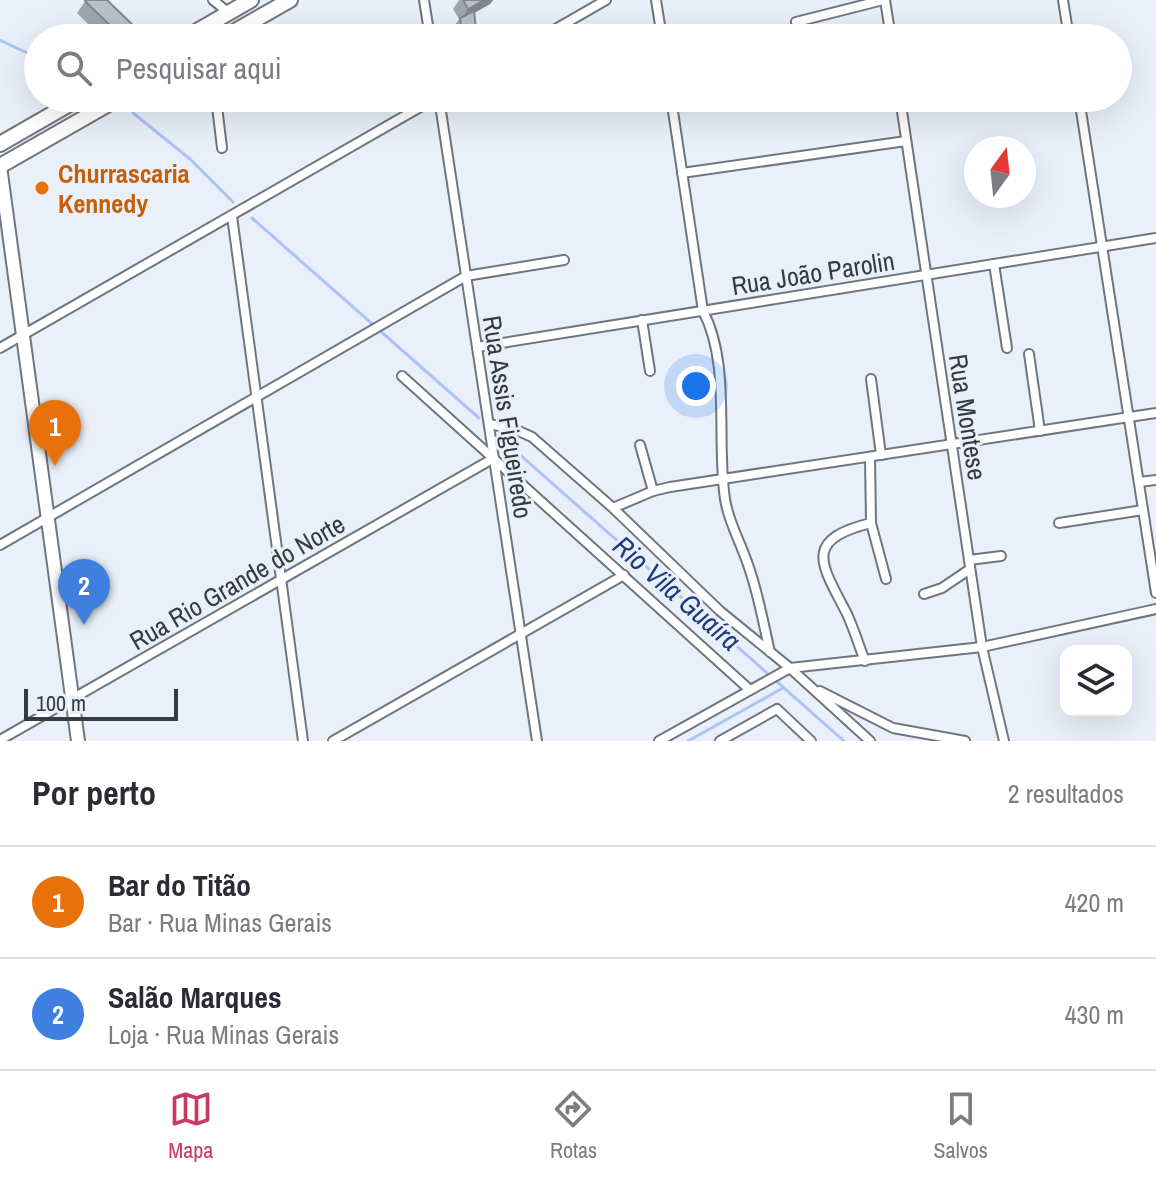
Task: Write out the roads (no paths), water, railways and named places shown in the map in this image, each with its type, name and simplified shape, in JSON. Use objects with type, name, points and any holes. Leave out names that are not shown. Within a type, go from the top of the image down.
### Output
[{"type":"main road","points":[[210,24],[251,0]]},
{"type":"main road","points":[[248,24],[290,0]]},
{"type":"main road","points":[[0,144],[56,112]]},
{"type":"main road","points":[[0,166],[94,112]]},
{"type":"street","points":[[213,0],[229,13]]},
{"type":"street","points":[[424,0],[428,24]]},
{"type":"street","points":[[564,24],[606,0]]},
{"type":"street","points":[[656,0],[660,24]]},
{"type":"street","points":[[796,22],[884,0],[888,24]]},
{"type":"street","points":[[1063,0],[1067,24]]},
{"type":"street","points":[[218,112],[222,148]]},
{"type":"street","points":[[0,348],[413,112]]},
{"type":"street","name":"Rua Assis Figueiredo","points":[[439,112],[537,741]]},
{"type":"street","points":[[673,112],[703,311],[712,329],[717,362],[727,510],[753,579],[770,652]]},
{"type":"street","name":"Rua Montese","points":[[902,112],[982,647],[1004,741]]},
{"type":"street","points":[[1081,112],[1156,593]]},
{"type":"street","points":[[682,173],[906,141]]},
{"type":"street","points":[[0,166],[78,741]]},
{"type":"street","points":[[232,216],[303,741]]},
{"type":"street","name":"Rua João Parolin","points":[[477,347],[1156,238]]},
{"type":"street","points":[[0,545],[466,276],[564,260]]},
{"type":"street","points":[[994,264],[1007,348]]},
{"type":"street","points":[[642,320],[650,371]]},
{"type":"street","points":[[1029,354],[1040,431]]},
{"type":"street","points":[[402,376],[750,690]]},
{"type":"street","points":[[871,379],[881,455]]},
{"type":"street","points":[[613,508],[653,491],[1156,413]]},
{"type":"street","points":[[489,424],[514,429],[532,437],[613,508],[676,571],[870,741]]},
{"type":"street","points":[[640,445],[653,491]]},
{"type":"street","points":[[870,457],[871,523],[886,579]]},
{"type":"street","name":"Rua Rio Grande do Norte","points":[[0,740],[494,458]]},
{"type":"street","points":[[1139,482],[1156,480]]},
{"type":"street","points":[[1059,523],[1143,510]]},
{"type":"street","points":[[865,661],[846,614],[829,585],[825,572],[825,550],[840,532],[871,523]]},
{"type":"street","points":[[924,594],[942,588],[970,565],[1001,556]]},
{"type":"street","points":[[333,741],[624,575]]},
{"type":"street","points":[[659,741],[790,668],[982,647],[1156,609]]},
{"type":"street","points":[[810,686],[893,728],[965,741]]},
{"type":"street","points":[[720,741],[777,709],[811,741]]},
{"type":"waterway","name":"Rio Vila Guaíra","points":[[0,40],[24,51]]},
{"type":"waterway","name":"Rio Vila Guaíra","points":[[133,113],[190,159],[233,202]]},
{"type":"waterway","name":"Rio Vila Guaíra","points":[[252,218],[479,418]]},
{"type":"waterway","name":"Rio Vila Guaíra","points":[[510,446],[844,741]]},
{"type":"waterway","points":[[688,741],[783,688]]},
{"type":"place","name":"Churrascaria Kennedy","points":[[42,188]]},
{"type":"place","name":"Bar do Titão","points":[[55,466]]},
{"type":"place","name":"Salão Marques","points":[[84,625]]}]
